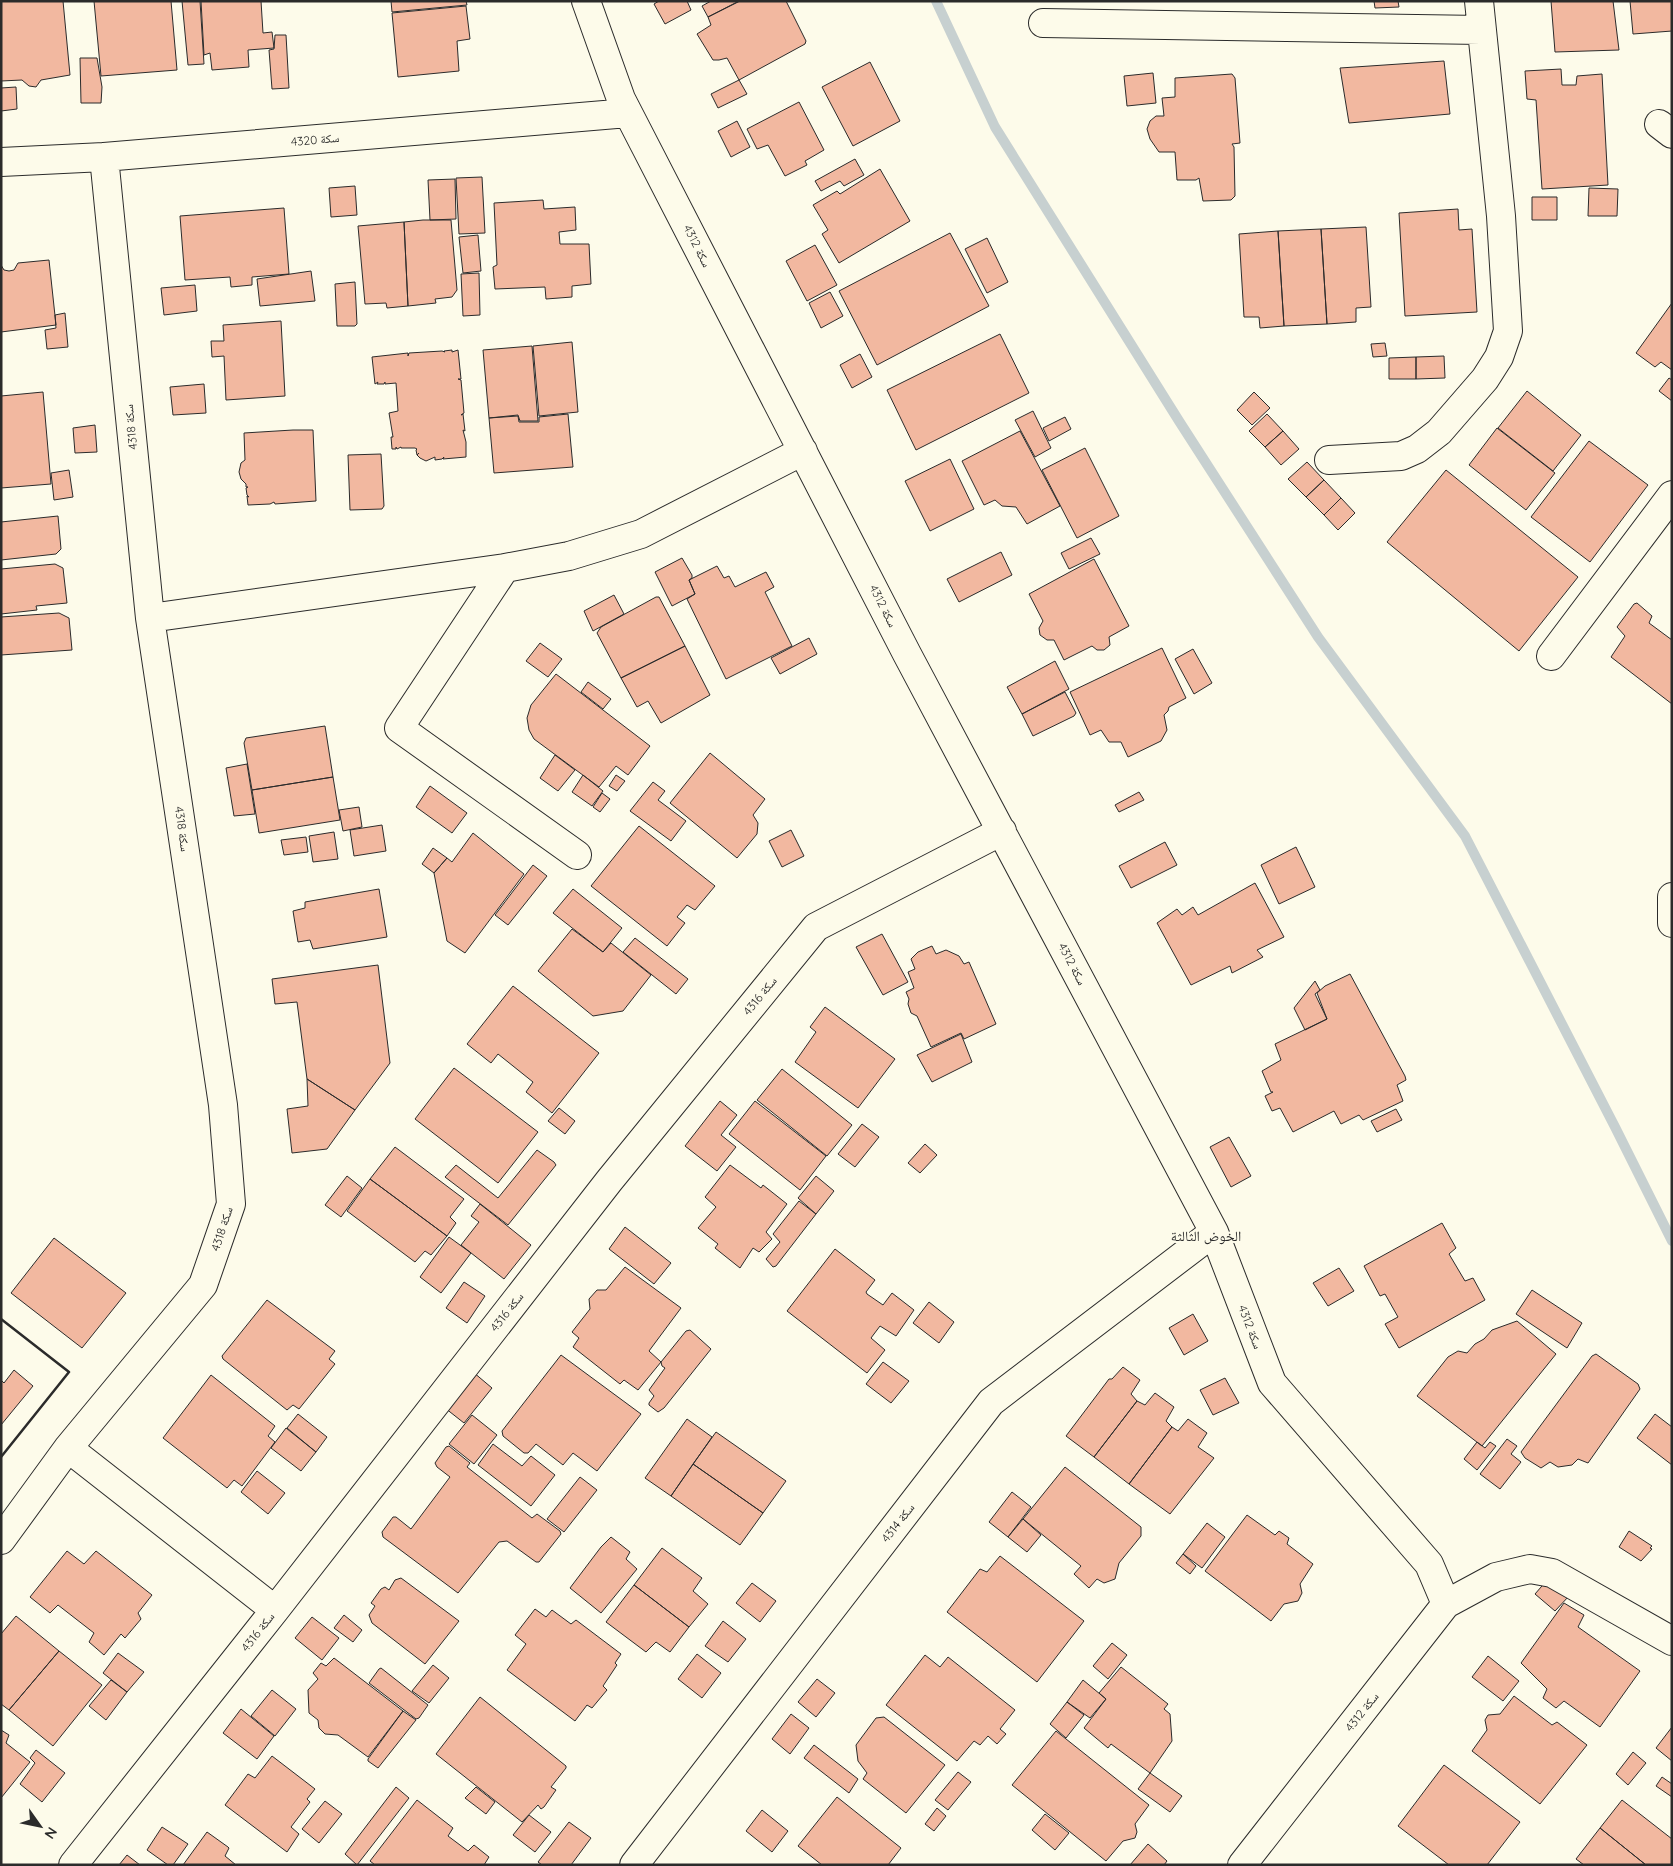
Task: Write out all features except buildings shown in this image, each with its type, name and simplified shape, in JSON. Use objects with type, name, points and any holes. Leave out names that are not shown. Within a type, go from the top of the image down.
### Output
[{"type":"street","name":"سكة 4312","points":[[586,1],[621,99],[628,113],[803,451],[1214,1232],[1272,1383],[1428,1564],[1446,1604],[1242,1865]]},
{"type":"street","points":[[1329,460],[1401,456],[1417,448],[1439,432],[1484,379],[1499,357],[1508,331],[1501,216],[1479,1]]},
{"type":"street","points":[[1043,23],[1481,30]]},
{"type":"street","name":"سكة 4320","points":[[1,162],[104,157],[628,113]]},
{"type":"street","name":"سكة 4318","points":[[1,1540],[68,1448],[203,1285],[231,1204],[223,1105],[150,618],[104,157]]},
{"type":"street","points":[[150,618],[505,568],[569,556],[641,534],[803,451]]},
{"type":"street","points":[[1551,656],[1672,495]]},
{"type":"street","points":[[505,568],[399,728],[577,855]]},
{"type":"street","name":"سكة 4316","points":[[73,1865],[275,1610],[609,1181],[816,927],[1002,831]]},
{"type":"street","points":[[1672,897],[1672,923]]},
{"type":"street","name":"سكة 4314","points":[[634,1865],[991,1402],[1214,1232]]},
{"type":"street","points":[[68,1448],[275,1610]]},
{"type":"street","points":[[1446,1604],[1496,1577],[1530,1569],[1552,1573],[1672,1640]]},
{"type":"waterway","points":[[936,1],[995,127],[1179,421],[1318,637],[1465,836],[1672,1241]]},
{"type":"wall","points":[[1,1319],[69,1372],[1,1457]]},
{"type":"district","name":"الخوض الثالثة","points":[[1206,1236]]}]
